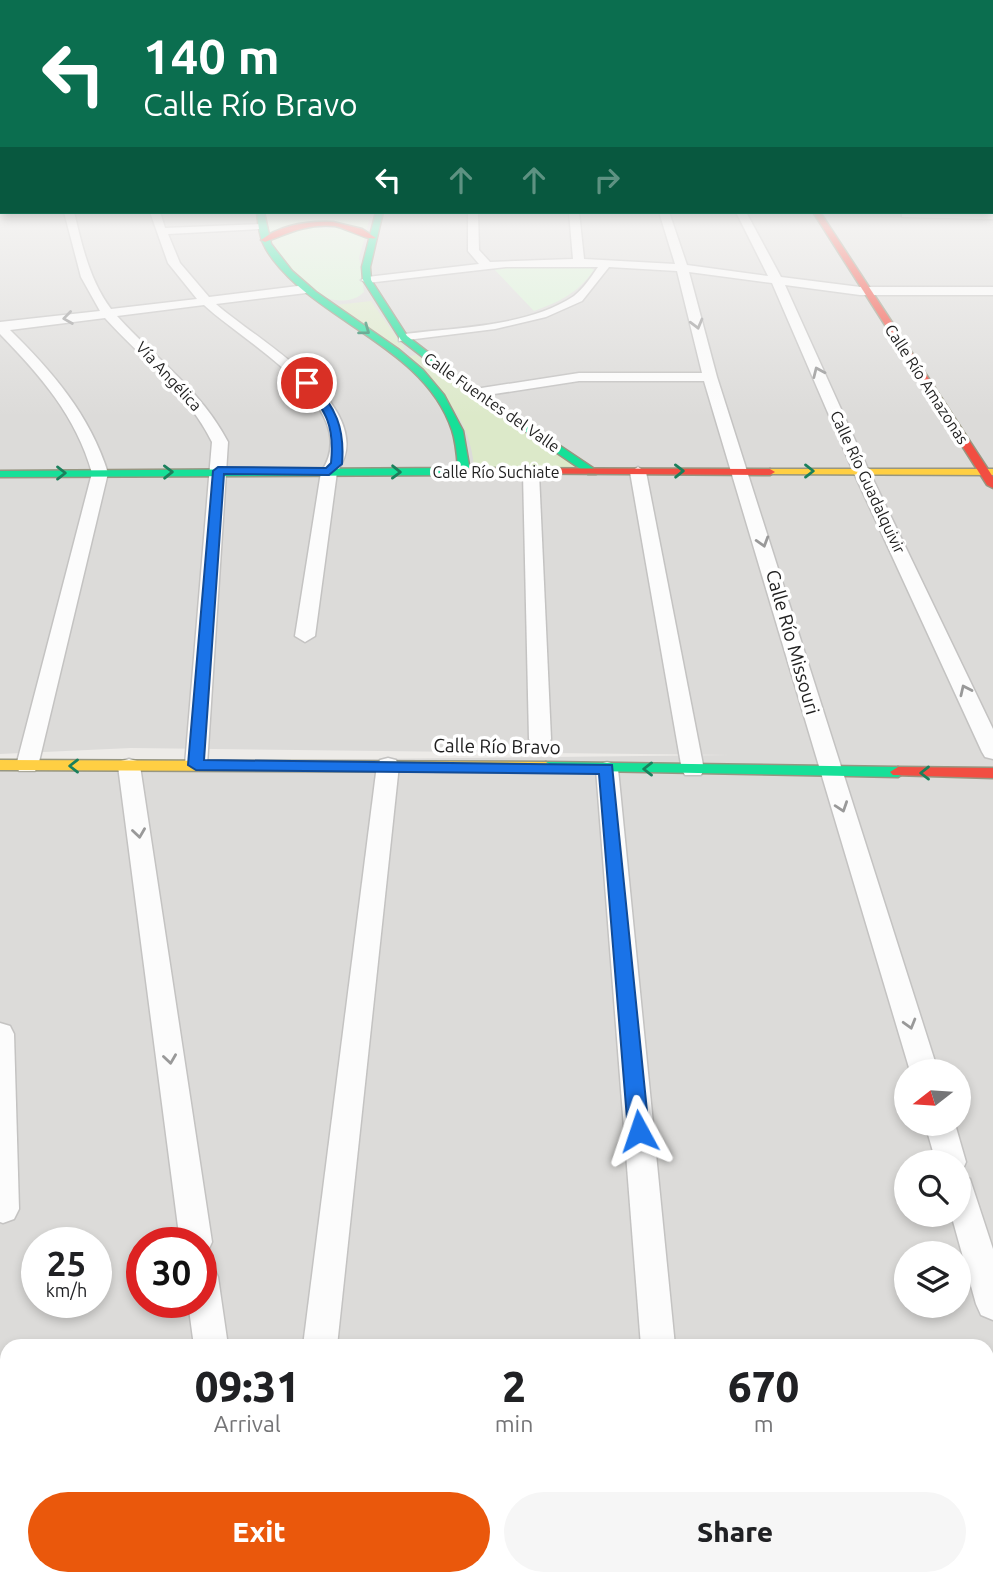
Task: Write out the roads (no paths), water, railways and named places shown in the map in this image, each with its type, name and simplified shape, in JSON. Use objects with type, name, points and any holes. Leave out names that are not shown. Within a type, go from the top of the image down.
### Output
[{"type":"street","name":"Vía Angélica","points":[[84,269],[95,295],[107,313],[183,388],[214,428],[220,442],[196,765]]},
{"type":"street","points":[[179,269],[207,301],[321,397],[339,438],[337,464],[329,472],[305,636]]},
{"type":"street","points":[[284,269],[306,289],[405,346],[450,410],[461,435],[464,473]]},
{"type":"street","points":[[362,293],[366,269]]},
{"type":"street","points":[[324,300],[473,269]]},
{"type":"street","points":[[405,346],[551,311],[583,294],[602,269]]},
{"type":"street","name":"Calle Río Missouri","points":[[682,269],[710,377],[920,1059]]},
{"type":"street","points":[[689,269],[866,291],[993,291]]},
{"type":"street","name":"Calle Río Guadalquivir","points":[[771,269],[993,752]]},
{"type":"street","name":"Calle Río Amazonas","points":[[852,269],[990,476]]},
{"type":"street","points":[[0,327],[306,289]]},
{"type":"street","name":"Calle Fuentes del Valle","points":[[362,293],[405,346],[592,472]]},
{"type":"street","points":[[0,327],[30,356],[68,407],[96,455],[100,473],[27,765]]},
{"type":"street","points":[[475,393],[579,377],[710,377]]},
{"type":"street","name":"Calle Río Suchiate","points":[[0,474],[218,471],[862,471],[990,476]]},
{"type":"street","points":[[638,471],[692,770]]},
{"type":"street","points":[[531,473],[540,739]]},
{"type":"street","name":"Calle Río Bravo","points":[[0,765],[388,765],[993,773]]},
{"type":"street","points":[[321,1339],[388,765]]},
{"type":"street","points":[[129,766],[194,1227]]},
{"type":"street","points":[[607,769],[657,1339]]},
{"type":"street","points":[[0,1034],[3,1209]]},
{"type":"street","points":[[970,1227],[993,1304]]},
{"type":"street","points":[[207,1318],[210,1339]]}]
